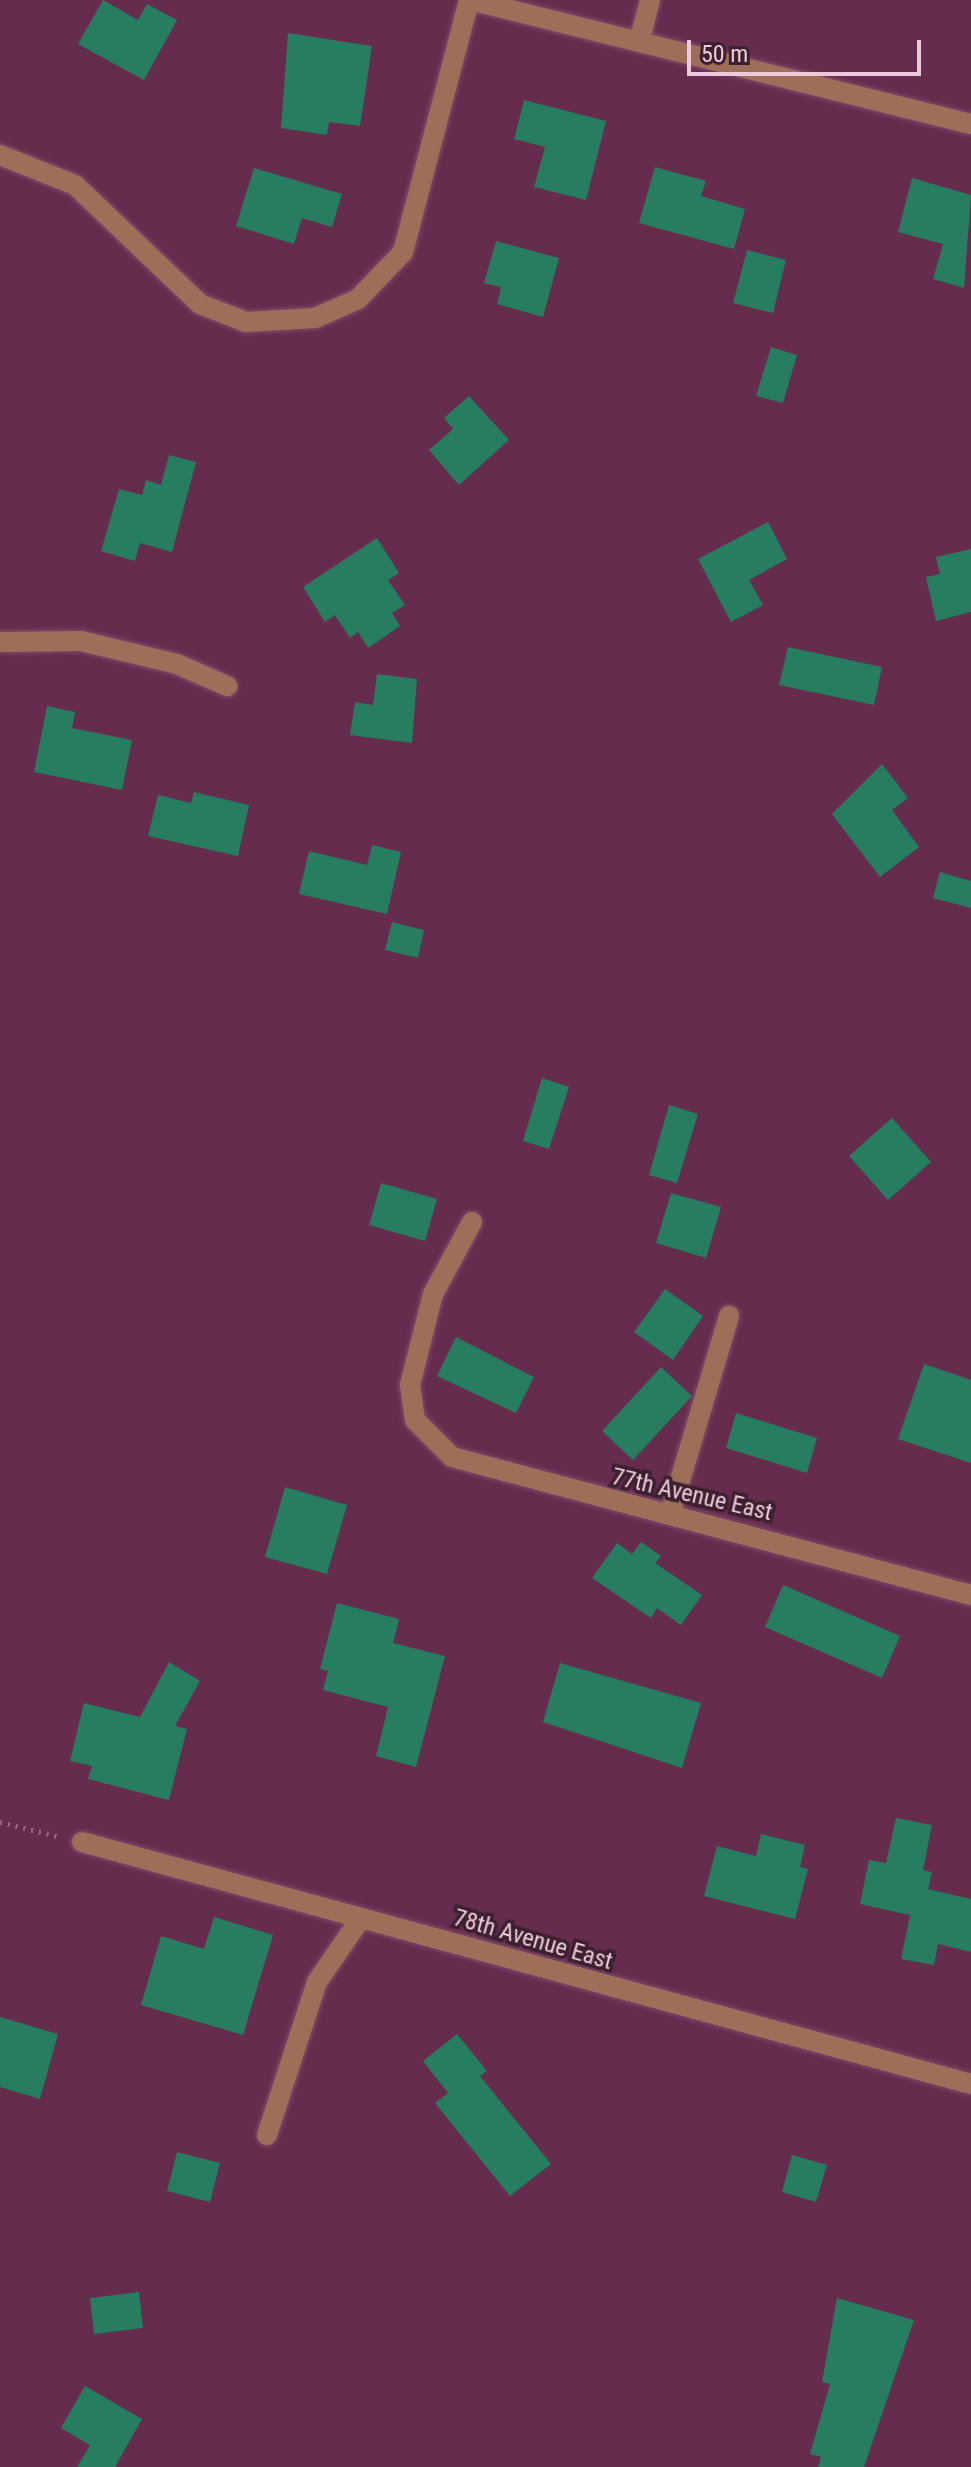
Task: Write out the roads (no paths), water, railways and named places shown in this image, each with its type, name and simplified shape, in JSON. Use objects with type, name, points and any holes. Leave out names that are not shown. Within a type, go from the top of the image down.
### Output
[{"type":"street","points":[[0,155],[75,185],[200,304],[246,322],[315,318],[358,299],[403,252],[470,0],[640,39],[971,124]]},
{"type":"street","points":[[640,39],[650,0]]},
{"type":"street","points":[[0,642],[81,641],[177,664],[227,686]]},
{"type":"street","name":"77th Avenue East","points":[[472,1222],[415,1344],[415,1420],[452,1457],[475,1467],[670,1514],[971,1595]]},
{"type":"street","points":[[670,1514],[729,1316]]},
{"type":"street","name":"78th Avenue East","points":[[82,1842],[971,2084]]},
{"type":"street","points":[[267,2135],[317,1982],[361,1918]]}]
